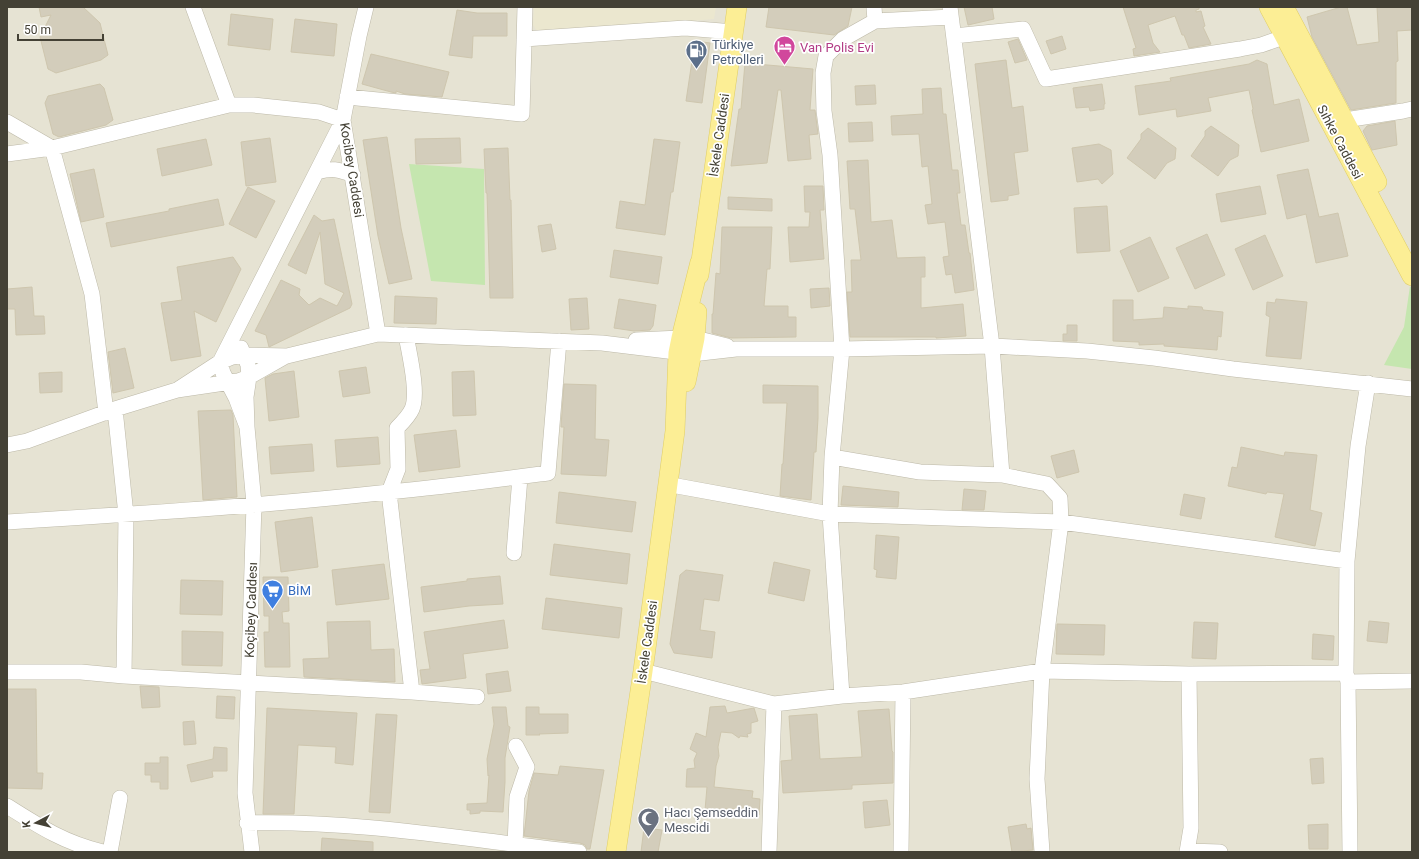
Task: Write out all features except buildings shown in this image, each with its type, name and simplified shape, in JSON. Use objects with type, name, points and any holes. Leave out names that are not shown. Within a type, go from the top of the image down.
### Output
[{"type":"main road","name":"İskele Caddesi","points":[[616,852],[643,671],[687,346],[737,7]]},
{"type":"main road","name":"Sıhke Caddesi","points":[[1269,7],[1412,276]]},
{"type":"main road","points":[[1284,7],[1345,120],[1412,251]]},
{"type":"street","points":[[193,7],[229,105]]},
{"type":"street","name":"Kocibey Caddesi","points":[[366,7],[346,97],[343,120],[378,334]]},
{"type":"street","points":[[346,97],[522,114],[525,7]]},
{"type":"street","points":[[842,696],[830,514],[832,457],[842,349],[830,155],[824,111],[822,73],[826,56],[843,39],[875,14],[950,12],[992,346],[1002,475]]},
{"type":"street","points":[[524,39],[685,28],[734,32]]},
{"type":"street","points":[[954,36],[1023,29],[1046,79],[1240,49],[1284,36]]},
{"type":"street","points":[[7,154],[52,148],[229,105],[253,105],[319,112],[343,120],[220,362]]},
{"type":"street","points":[[1345,120],[1412,109]]},
{"type":"street","points":[[7,122],[52,148],[92,294],[126,515],[124,676]]},
{"type":"street","points":[[317,172],[329,169],[339,170],[353,175]]},
{"type":"street","name":"Koçibey Caddesı","points":[[239,324],[240,345],[248,365],[249,376],[246,397],[247,427],[254,504],[245,793],[252,852]]},
{"type":"street","points":[[7,445],[27,441],[110,411],[176,390],[227,382],[249,376],[287,356],[378,334],[736,349],[842,349],[992,346],[1087,351],[1412,389]]},
{"type":"street","points":[[406,335],[415,393],[413,408],[405,420],[397,428],[398,469],[389,492],[412,692]]},
{"type":"street","points":[[7,522],[126,515],[389,492],[548,473],[559,341]]},
{"type":"street","points":[[176,390],[220,362],[232,357],[245,355],[287,356]]},
{"type":"street","name":"Koçibey Caddesı","points":[[220,362],[223,373],[236,398],[247,427]]},
{"type":"street","points":[[1350,852],[1347,562],[1358,446],[1368,384]]},
{"type":"street","points":[[832,457],[920,472],[1002,475],[1047,484],[1060,498],[1061,522],[1042,671],[1037,779],[1042,852]]},
{"type":"street","points":[[514,553],[520,477]]},
{"type":"street","points":[[677,486],[830,514],[1061,522],[1347,562]]},
{"type":"street","points":[[643,671],[774,704],[842,696],[903,692],[1042,671],[1347,678],[1412,681]]},
{"type":"street","points":[[7,672],[81,672],[124,676],[477,697]]},
{"type":"street","points":[[1189,674],[1191,828],[1187,851],[1220,852]]},
{"type":"street","points":[[900,852],[903,692]]},
{"type":"street","points":[[769,852],[774,704]]},
{"type":"street","points":[[515,845],[517,797],[527,767],[516,746]]},
{"type":"street","points":[[110,852],[120,798]]},
{"type":"street","points":[[7,806],[61,838],[87,848],[103,852]]},
{"type":"street","points":[[248,823],[285,822],[353,825],[466,845],[515,845],[579,852]]},
{"type":"shaded area","points":[[7,7],[1412,7],[1412,852],[7,852]]},
{"type":"shaded area","points":[[534,7],[716,7],[714,19],[538,33],[533,25]]},
{"type":"green space","points":[[409,164],[484,169],[485,285],[431,281]]},
{"type":"green space","points":[[1410,286],[1412,289],[1412,369],[1384,365],[1404,327]]},
{"type":"place","name":"Van Polis Evi","points":[[785,66]]},
{"type":"place","name":"Türkiye Petrolleri","points":[[697,70]]},
{"type":"place","name":"BİM","points":[[272,610]]},
{"type":"place","name":"Hacı Şemseddin Mescidi","points":[[649,838]]}]
